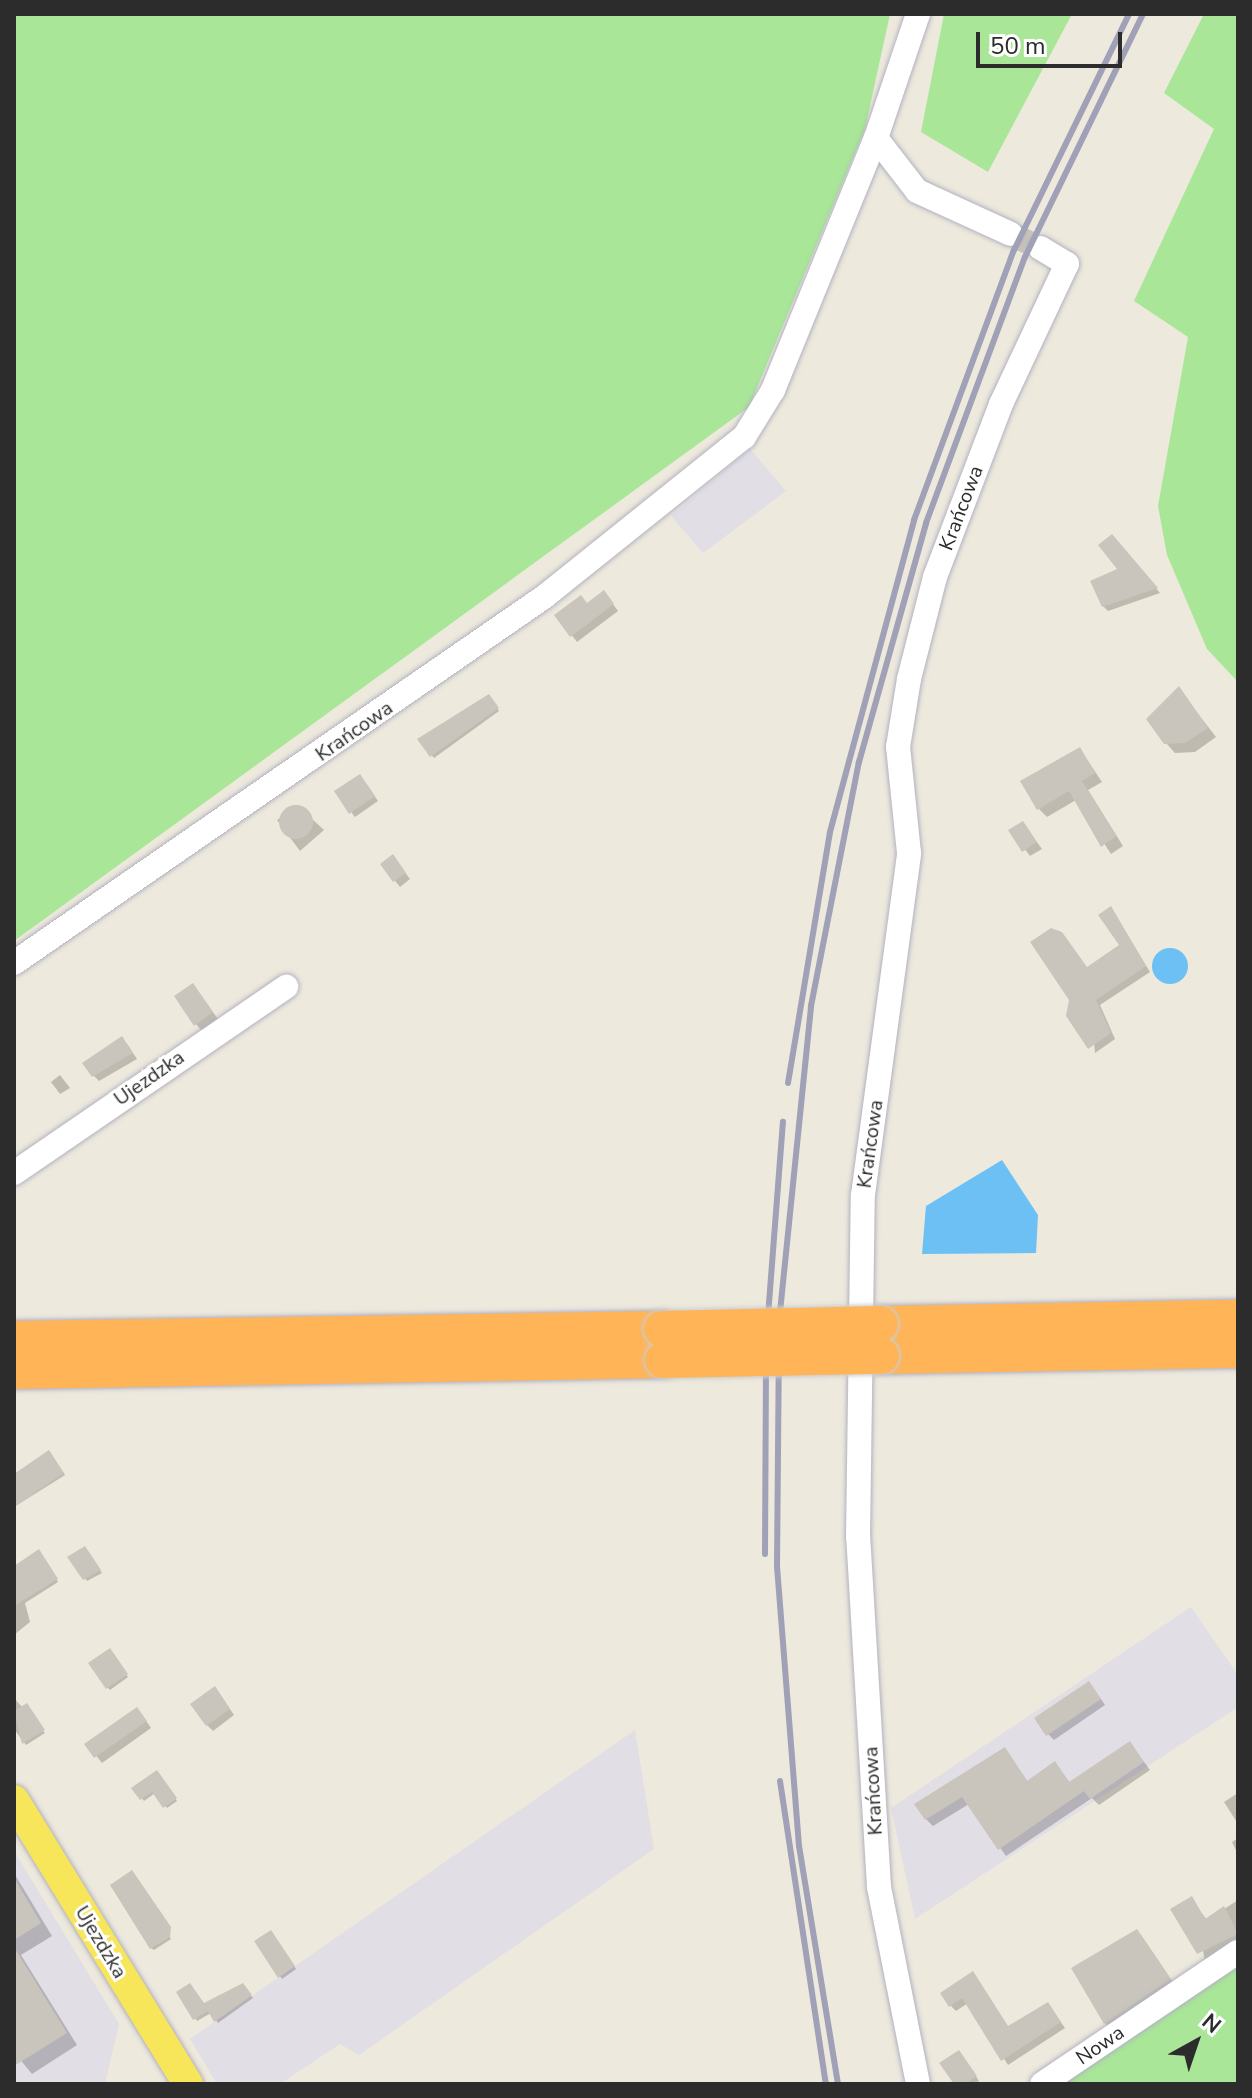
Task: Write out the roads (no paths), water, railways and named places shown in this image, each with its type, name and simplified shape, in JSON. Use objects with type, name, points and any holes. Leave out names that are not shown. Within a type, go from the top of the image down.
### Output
[{"type":"highway","points":[[14,1371],[663,1344],[881,1340],[1238,1318]]},
{"type":"highway","points":[[14,1339],[663,1344]]},
{"type":"highway","points":[[881,1340],[1238,1350]]},
{"type":"main road","name":"Ujezdzka","points":[[14,1800],[188,2084]]},
{"type":"street","name":"Krańcowa","points":[[14,963],[544,597],[744,437],[773,390],[876,138],[918,14]]},
{"type":"street","points":[[876,138],[917,191],[1011,234]]},
{"type":"street","name":"Krańcowa","points":[[918,2084],[876,1840],[858,1538],[863,1195],[909,853],[898,747],[909,679],[935,577],[1001,404],[1067,264],[1040,248]]},
{"type":"street","name":"Ujezdzka","points":[[14,1173],[286,987]]},
{"type":"street","name":"Nowa","points":[[1042,2084],[1238,1952]]},
{"type":"water","points":[[1170,948],[1183,953],[1188,966],[1183,979],[1170,984],[1157,979],[1152,966],[1157,953]]},
{"type":"water","points":[[1002,1160],[1038,1215],[1036,1253],[922,1254],[926,1206]]},
{"type":"tunnel","points":[[1011,234],[1040,248]]},
{"type":"railway","points":[[788,1083],[830,832],[914,520],[1014,250],[1129,14]]},
{"type":"railway","points":[[838,2084],[799,1846],[777,1567],[779,1322],[811,1006],[859,762],[926,523],[1025,257],[1143,14]]},
{"type":"railway","points":[[765,1554],[766,1342],[783,1122]]},
{"type":"railway","points":[[780,1781],[826,2084]]}]
